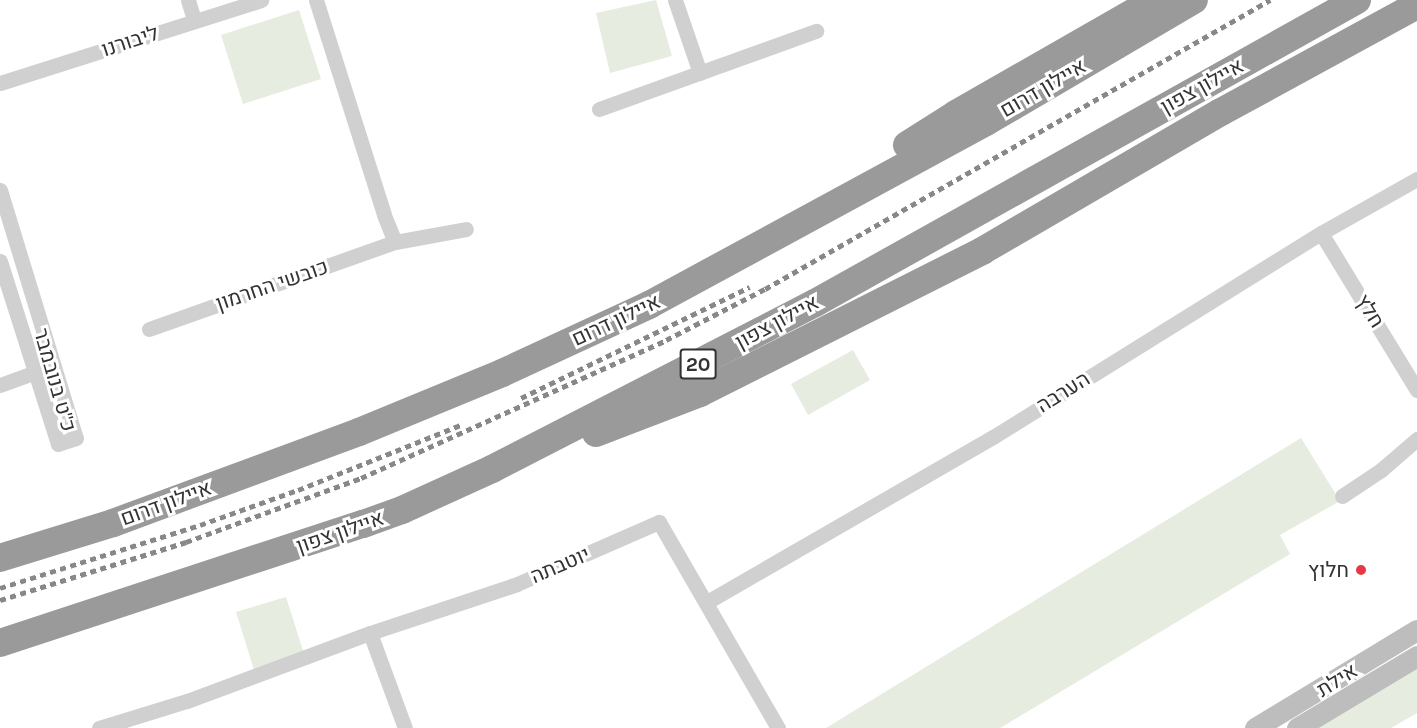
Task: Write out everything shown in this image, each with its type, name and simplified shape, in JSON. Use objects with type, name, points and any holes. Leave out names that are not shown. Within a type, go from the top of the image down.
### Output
[{"type":"highway","points":[[719,267],[956,114],[1155,0]]},
{"type":"highway","name":"איילון דרום","points":[[0,558],[113,523],[370,427],[502,373],[649,305],[986,122],[1194,0]]},
{"type":"highway","name":"איילון צפון","points":[[0,643],[352,528],[402,510],[492,468],[815,303],[1357,0]]},
{"type":"highway","points":[[492,468],[700,393],[789,350],[982,251],[1221,112],[1417,4]]},
{"type":"street","points":[[188,0],[194,20]]},
{"type":"street","name":"ליבורנו","points":[[0,83],[261,0]]},
{"type":"street","points":[[316,0],[395,242]]},
{"type":"street","points":[[675,0],[700,73]]},
{"type":"street","points":[[599,109],[816,31]]},
{"type":"street","name":"הערבה","points":[[707,602],[993,437],[1321,233],[1417,179]]},
{"type":"street","name":"כ\"ט בנובמבר","points":[[0,190],[76,438],[58,444],[33,374],[0,261]]},
{"type":"street","name":"כובשי החרמון","points":[[150,329],[395,242],[466,229]]},
{"type":"street","name":"חלץ","points":[[1321,233],[1417,390]]},
{"type":"street","points":[[0,386],[33,374]]},
{"type":"street","points":[[1342,496],[1381,470],[1417,439]]},
{"type":"street","name":"יוטבתה","points":[[109,726],[187,701],[370,633],[517,584],[659,522],[707,602]]},
{"type":"street","points":[[707,602],[778,728]]},
{"type":"street","name":"אילת","points":[[1256,728],[1417,630]]},
{"type":"street","points":[[370,633],[405,728]]},
{"type":"street","name":"אילת","points":[[1297,728],[1417,656]]},
{"type":"shaded area","points":[[656,0],[672,56],[610,73],[596,13]]},
{"type":"shaded area","points":[[299,10],[321,79],[243,104],[221,35]]},
{"type":"shaded area","points":[[853,350],[870,380],[808,415],[791,384]]},
{"type":"shaded area","points":[[1301,438],[1340,501],[1280,535],[1290,554],[1000,728],[826,728]]},
{"type":"shaded area","points":[[286,597],[305,657],[255,673],[236,612]]},
{"type":"shaded area","points":[[1417,662],[1417,713],[1391,728],[1300,728]]},
{"type":"railway","points":[[0,600],[186,542],[361,478],[666,340],[765,289],[1270,0]]},
{"type":"railway","points":[[521,398],[750,287]]},
{"type":"railway","points":[[0,588],[200,525],[298,490],[463,424]]},
{"type":"place","name":"חלוץ","points":[[1361,570]]}]
